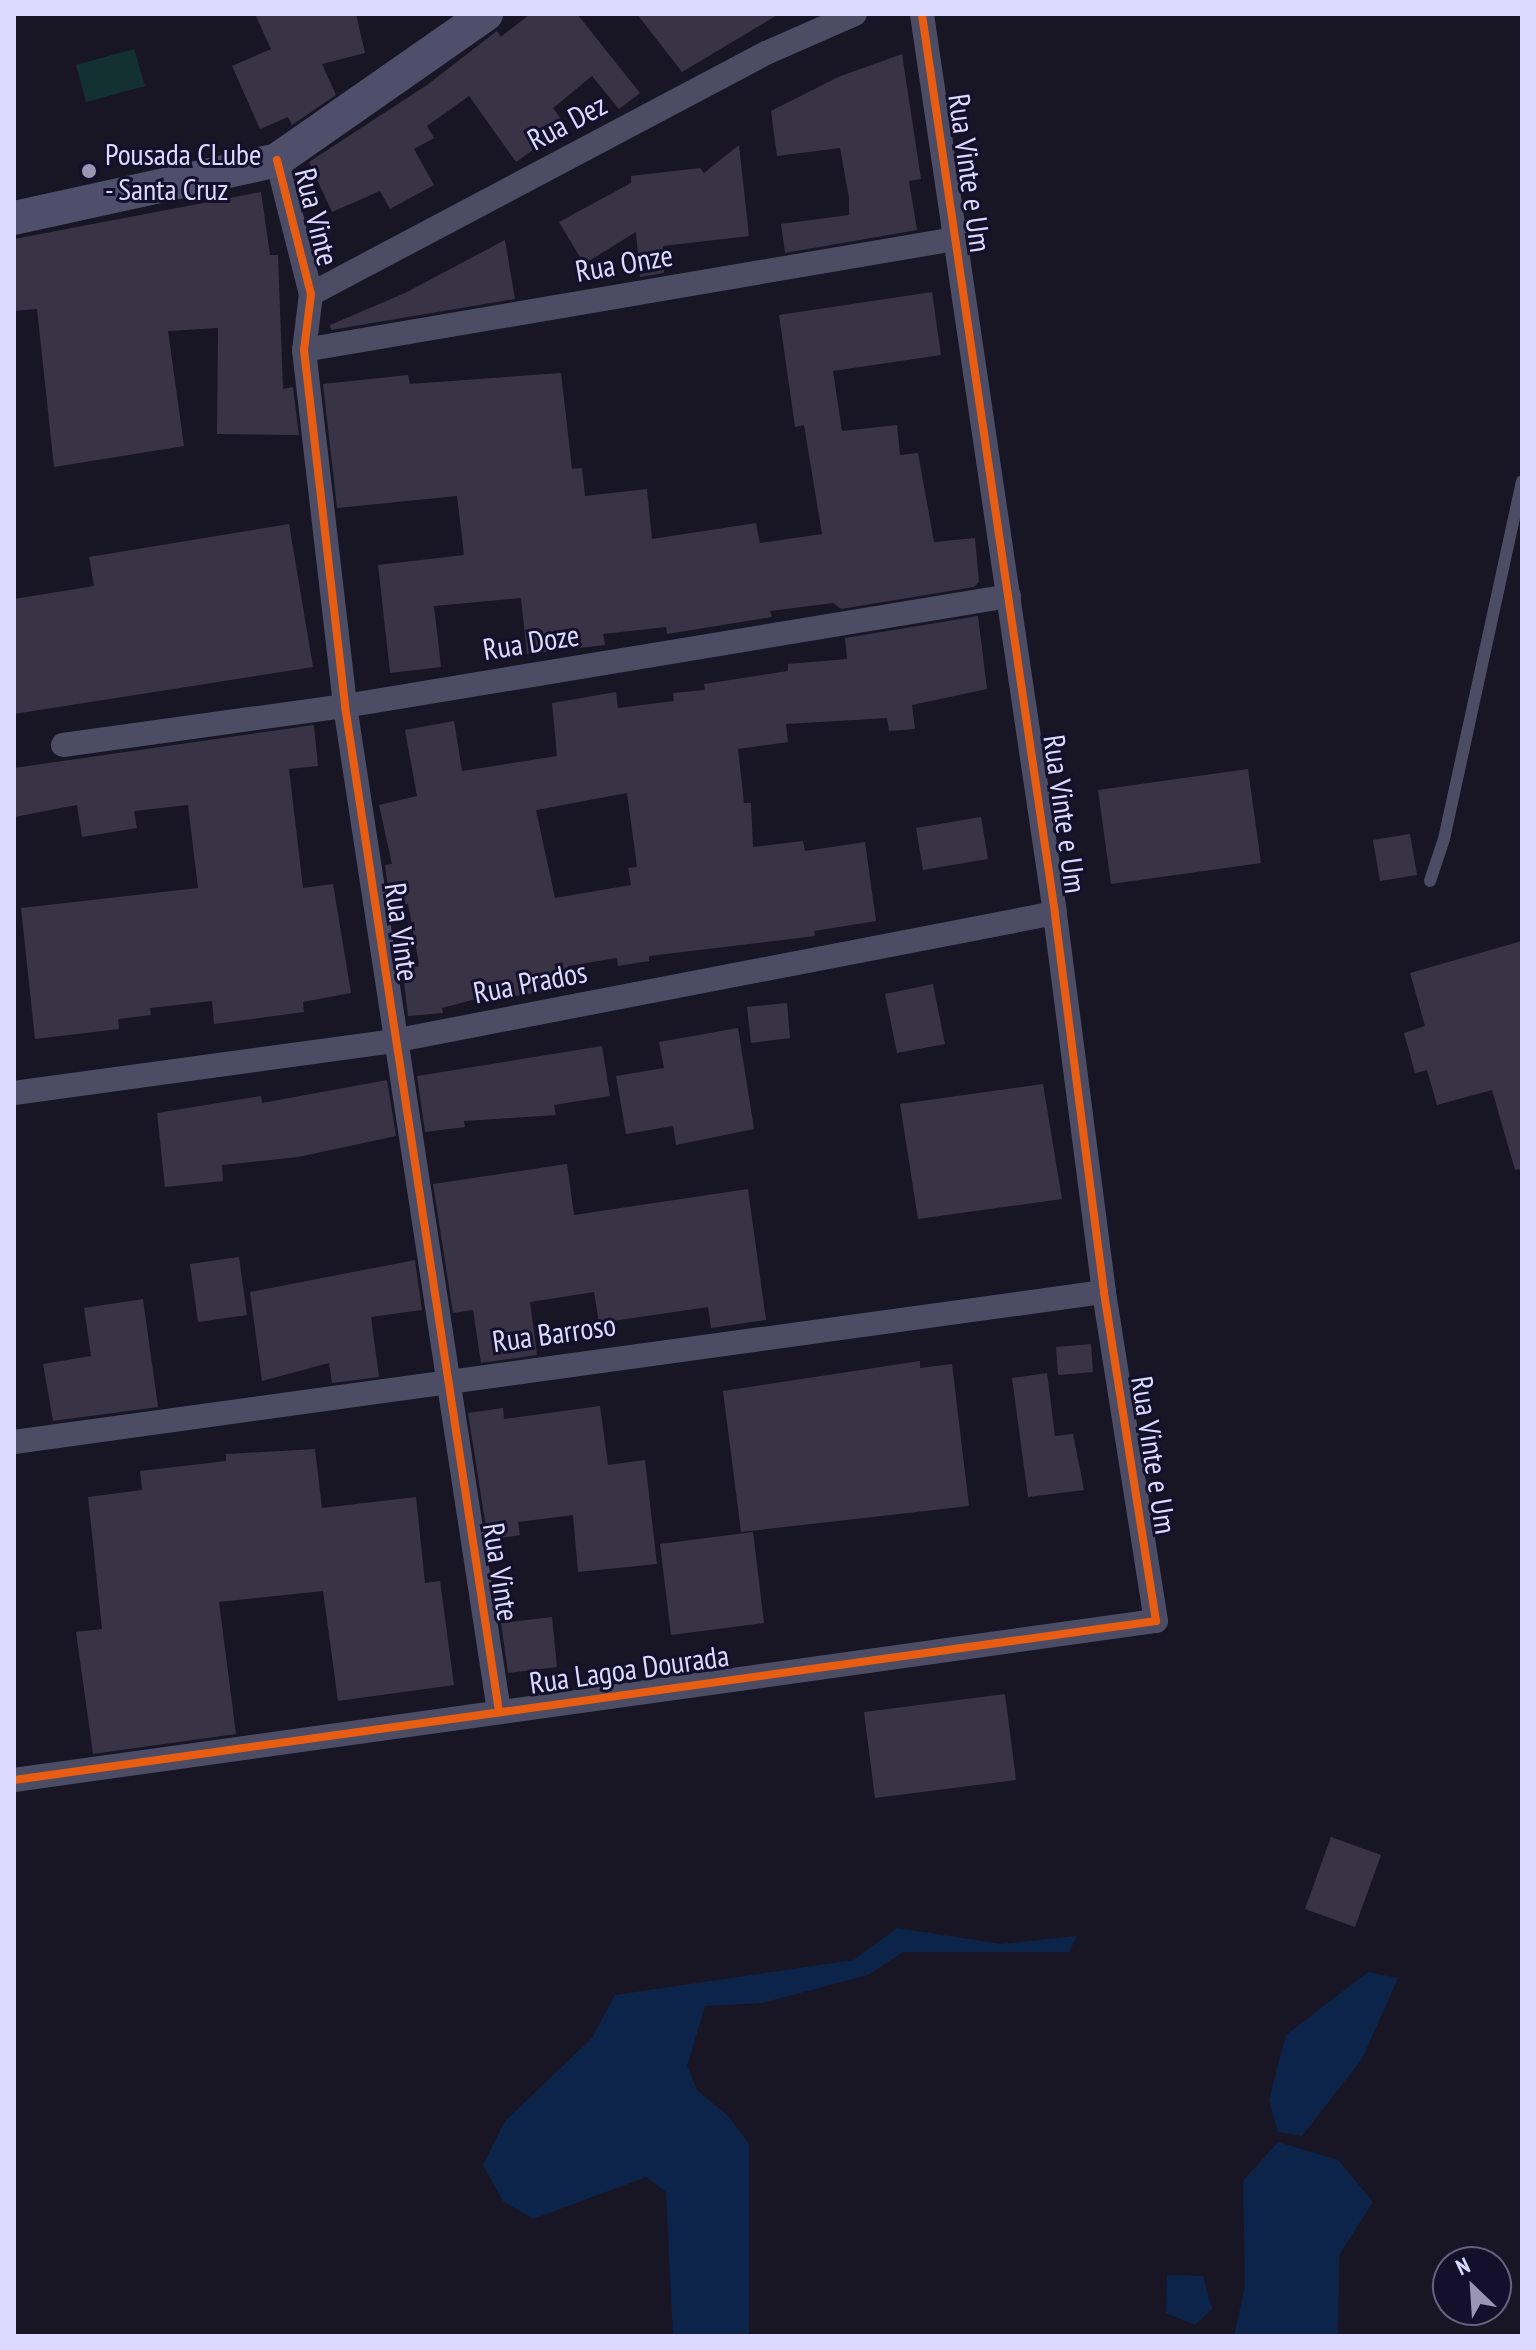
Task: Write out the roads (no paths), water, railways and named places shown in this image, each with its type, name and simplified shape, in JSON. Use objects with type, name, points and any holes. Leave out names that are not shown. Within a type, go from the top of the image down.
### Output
[{"type":"main road","points":[[14,218],[277,160],[486,14]]},
{"type":"street","name":"Rua Dez","points":[[311,294],[766,53],[855,14]]},
{"type":"street","name":"Rua Vinte e Um","points":[[922,14],[1055,913],[1104,1292],[1156,1621]]},
{"type":"street","name":"Rua Vinte","points":[[277,160],[311,294],[304,350],[345,706],[393,1041],[499,1711]]},
{"type":"street","name":"Rua Onze","points":[[304,350],[955,239]]},
{"type":"street","name":"Rua Doze","points":[[63,745],[345,706],[1009,596]]},
{"type":"street","name":"Rua Prados","points":[[14,1093],[393,1041],[1055,913]]},
{"type":"street","name":"Rua Barroso","points":[[14,1442],[445,1379],[1104,1292]]},
{"type":"street","name":"Rua Lagoa Dourada","points":[[14,1780],[1156,1621]]},
{"type":"lane","points":[[1430,881],[1444,839],[1522,481]]},
{"type":"water","points":[[897,1928],[1001,1944],[1077,1936],[1069,1952],[903,1952],[868,1975],[762,2003],[705,2006],[687,2066],[697,2090],[728,2116],[749,2144],[749,2336],[673,2336],[666,2192],[646,2177],[533,2219],[503,2201],[483,2165],[505,2121],[592,2038],[615,1995],[854,1960]]},
{"type":"water","points":[[1368,1972],[1398,1978],[1362,2059],[1302,2136],[1278,2132],[1269,2100],[1286,2035]]},
{"type":"water","points":[[1278,2142],[1338,2160],[1373,2202],[1339,2255],[1338,2336],[1234,2336],[1245,2286],[1243,2181]]},
{"type":"water","points":[[1167,2275],[1203,2276],[1212,2309],[1195,2325],[1166,2313]]},
{"type":"place","name":"Pousada CLube - Santa Cruz","points":[[89,171]]}]
